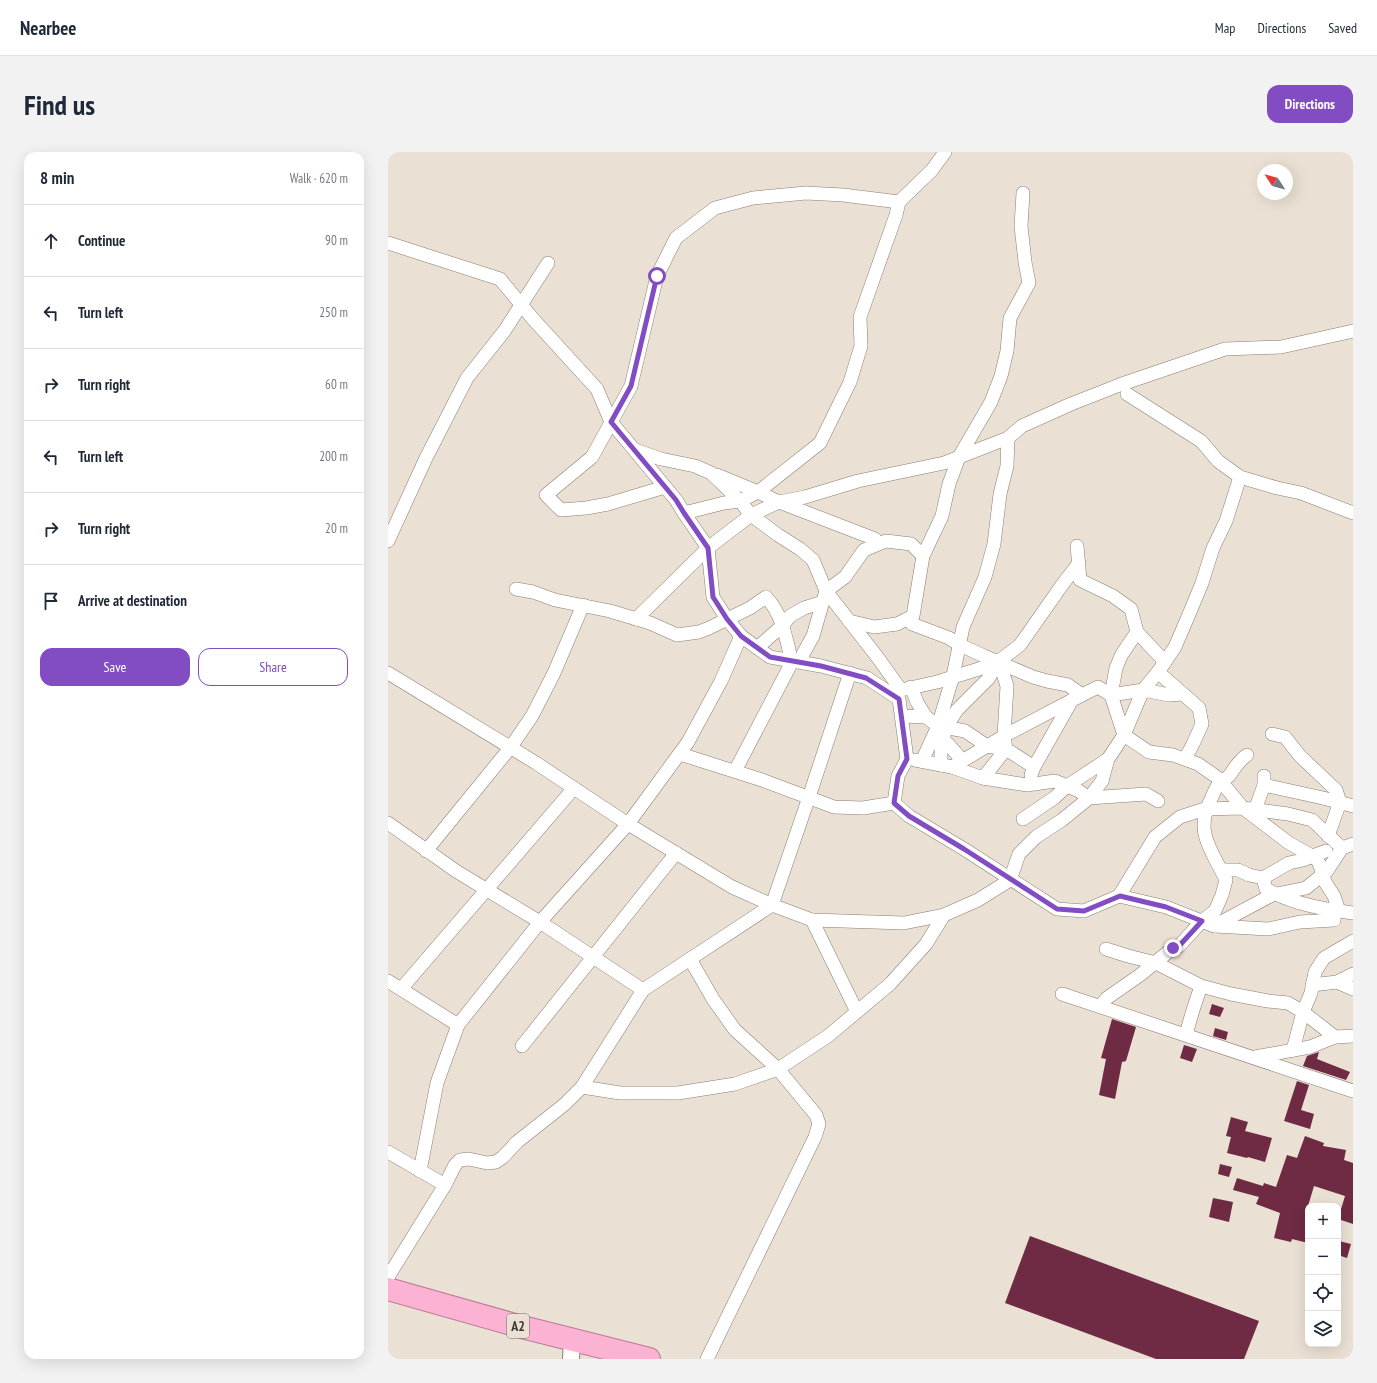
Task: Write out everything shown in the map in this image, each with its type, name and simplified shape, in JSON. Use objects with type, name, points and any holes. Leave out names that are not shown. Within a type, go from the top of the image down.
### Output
[{"type":"highway","name":"A2","points":[[388,1289],[522,1327],[571,1349],[649,1359]]},
{"type":"street","points":[[684,513],[724,503],[740,501],[758,492],[820,443],[850,382],[860,346],[860,317],[896,215],[899,202],[932,170],[945,152]]},
{"type":"street","points":[[665,487],[608,504],[561,510],[546,495],[592,457],[631,386],[657,276],[676,238],[715,208],[753,198],[806,193],[844,195],[899,202]]},
{"type":"street","points":[[849,621],[874,627],[897,624],[913,616],[923,556],[942,516],[949,484],[960,457],[993,395],[1001,376],[1007,351],[1010,318],[1029,283],[1021,226],[1023,193]]},
{"type":"street","points":[[388,243],[500,279],[597,389],[611,422],[676,500],[708,548],[713,597],[727,619],[741,636],[770,657],[797,658],[866,678],[899,699],[907,759],[898,776],[894,803]]},
{"type":"street","points":[[388,541],[392,519],[426,458],[467,378],[505,330],[548,263]]},
{"type":"street","points":[[636,619],[708,548],[751,515],[779,502],[805,497],[858,481],[944,463],[1008,438],[1022,426],[1071,404],[1129,382],[1225,349],[1281,347],[1353,331]]},
{"type":"street","points":[[1127,394],[1201,440],[1218,461],[1240,477],[1277,488],[1301,493],[1353,513]]},
{"type":"street","points":[[952,764],[941,748],[942,731],[963,627],[985,577],[994,544],[1000,494],[1007,466],[1008,438]]},
{"type":"street","points":[[635,450],[662,459],[695,466],[779,502],[875,539]]},
{"type":"street","points":[[711,473],[740,501],[751,515],[800,549],[812,560],[824,597],[849,621],[901,690],[937,682],[995,664],[1020,645],[1079,563]]},
{"type":"street","points":[[388,673],[574,788],[628,824],[732,887],[772,905],[812,920],[904,923],[944,915],[978,900],[1010,880],[1019,854],[1036,837],[1062,820],[1089,798],[1102,781],[1108,759],[1124,734],[1143,690],[1175,647],[1202,583],[1213,548],[1226,521],[1240,477]]},
{"type":"street","points":[[757,648],[783,625],[790,616],[824,597],[845,577],[864,550],[886,541],[911,544],[923,556]]},
{"type":"street","points":[[1077,546],[1080,580],[1114,596],[1131,609],[1136,632],[1182,694],[1199,708],[1202,724],[1194,744],[1185,759]]},
{"type":"street","points":[[516,589],[533,592],[555,600],[583,605],[650,623],[677,635],[698,632],[750,608],[766,598],[774,606],[797,658]]},
{"type":"street","points":[[735,771],[797,658],[813,636],[824,597]]},
{"type":"street","points":[[426,851],[510,748],[532,716],[554,673],[583,605]]},
{"type":"street","points":[[912,624],[949,638],[960,645],[1033,677],[1068,685],[1077,697]]},
{"type":"street","points":[[894,803],[909,816],[964,849],[1057,909],[1084,911],[1120,896],[1166,907],[1208,924],[1268,929],[1300,922],[1334,920],[1335,911],[1338,908],[1334,896],[1325,882],[1324,874],[1318,861],[1289,843],[1249,809],[1221,782],[1198,764],[1173,755],[1149,752],[1124,734],[1111,695],[1116,668],[1122,654],[1136,632]]},
{"type":"street","points":[[420,1171],[436,1083],[458,1025],[540,922],[628,824],[680,754],[721,681],[741,636]]},
{"type":"street","points":[[922,761],[957,710],[988,679],[998,661]]},
{"type":"street","points":[[984,778],[1005,743],[1007,686],[998,661]]},
{"type":"street","points":[[388,1277],[445,1185],[455,1165],[460,1160],[469,1159],[487,1163],[496,1162],[503,1157],[517,1142],[565,1104],[582,1086],[643,990],[772,905],[850,673]]},
{"type":"street","points":[[911,687],[926,718],[942,731],[949,745],[952,764]]},
{"type":"street","points":[[952,764],[987,746],[1005,743],[1077,697],[1098,687],[1111,695],[1143,690],[1169,695],[1182,694]]},
{"type":"street","points":[[1027,785],[1034,767],[1077,697]]},
{"type":"street","points":[[902,716],[926,718]]},
{"type":"street","points":[[942,731],[965,731],[987,746]]},
{"type":"street","points":[[1272,734],[1285,737],[1300,756],[1336,790],[1340,802],[1328,836]]},
{"type":"street","points":[[1005,743],[1034,767]]},
{"type":"street","points":[[680,754],[762,780],[834,806],[863,808],[894,803]]},
{"type":"street","points":[[1208,924],[1222,895],[1226,880],[1208,846],[1204,832],[1205,809],[1221,782],[1228,777],[1241,759],[1247,755]]},
{"type":"street","points":[[907,759],[952,764],[984,778],[1027,785],[1055,781],[1079,791],[1089,798],[1146,794],[1158,801]]},
{"type":"street","points":[[1024,819],[1054,798],[1067,786],[1108,759]]},
{"type":"street","points":[[1249,809],[1264,780],[1353,806]]},
{"type":"street","points":[[401,989],[574,788]]},
{"type":"street","points":[[1100,1006],[1107,998],[1156,963],[1173,948],[1179,946],[1208,924],[1276,894],[1306,888],[1327,871],[1348,846],[1328,836],[1312,820],[1288,814],[1249,809],[1205,809],[1180,817],[1155,837],[1120,896]]},
{"type":"street","points":[[388,823],[456,871],[540,922],[643,990]]},
{"type":"street","points":[[1222,870],[1238,870],[1249,875],[1263,878],[1289,863],[1303,860],[1326,851]]},
{"type":"street","points":[[522,1046],[594,958],[676,853]]},
{"type":"street","points":[[1263,878],[1266,889],[1276,894],[1318,908],[1353,913]]},
{"type":"street","points":[[582,1086],[620,1092],[678,1093],[735,1084],[778,1069],[828,1036],[890,984],[926,944],[944,915]]},
{"type":"street","points":[[812,920],[857,1012]]},
{"type":"street","points":[[1293,1050],[1303,1012],[1311,993],[1315,972],[1324,958],[1353,941]]},
{"type":"street","points":[[1106,948],[1128,956],[1156,963],[1201,986],[1261,1000],[1288,1003],[1303,1012],[1335,1037]]},
{"type":"street","points":[[690,959],[713,999],[735,1030],[778,1069],[816,1115],[819,1124],[816,1137],[707,1359]]},
{"type":"street","points":[[1312,985],[1337,982],[1353,974]]},
{"type":"street","points":[[388,981],[458,1025]]},
{"type":"street","points":[[1337,982],[1353,989]]},
{"type":"street","points":[[1186,1034],[1192,1010],[1201,986]]},
{"type":"street","points":[[1062,994],[1254,1057],[1352,1086]]},
{"type":"street","points":[[1254,1057],[1310,1047],[1335,1037],[1353,1036]]},
{"type":"street","points":[[388,1152],[445,1185]]},
{"type":"building","points":[[1212,1004],[1224,1008],[1220,1017],[1209,1014]]},
{"type":"building","points":[[1112,1019],[1136,1027],[1126,1061],[1122,1062],[1115,1099],[1099,1095],[1106,1059],[1101,1058]]},
{"type":"building","points":[[1215,1028],[1228,1032],[1226,1040],[1213,1036]]},
{"type":"building","points":[[1184,1045],[1197,1049],[1192,1062],[1180,1058]]},
{"type":"building","points":[[1319,1052],[1317,1059],[1350,1072],[1346,1080],[1303,1066],[1307,1056]]},
{"type":"building","points":[[1297,1081],[1309,1085],[1301,1110],[1314,1114],[1310,1129],[1284,1121]]},
{"type":"building","points":[[1231,1117],[1248,1122],[1245,1131],[1272,1138],[1265,1162],[1227,1153],[1231,1137],[1226,1136]]},
{"type":"building","points":[[1305,1136],[1324,1143],[1323,1146],[1346,1150],[1344,1160],[1353,1163],[1353,1224],[1341,1220],[1341,1209],[1345,1196],[1314,1186],[1309,1203],[1305,1203],[1305,1242],[1292,1239],[1291,1242],[1274,1238],[1280,1213],[1256,1204],[1259,1197],[1233,1190],[1237,1178],[1263,1186],[1264,1183],[1276,1187],[1287,1155],[1297,1158]]},
{"type":"building","points":[[1220,1164],[1232,1167],[1229,1177],[1218,1174]]},
{"type":"building","points":[[1213,1198],[1233,1202],[1229,1222],[1209,1217]]},
{"type":"building","points":[[1030,1236],[1259,1321],[1244,1359],[1156,1359],[1005,1303]]},
{"type":"building","points":[[1341,1242],[1351,1244],[1347,1258],[1341,1256]]},
{"type":"route","points":[[657,276],[631,386],[611,422],[676,500],[708,548],[713,597],[727,619],[741,636],[770,657],[821,666],[866,678],[899,699],[907,759],[898,776],[894,803],[909,816],[964,849],[1057,909],[1084,911],[1120,896],[1166,907],[1202,921],[1179,946],[1173,948]]}]
